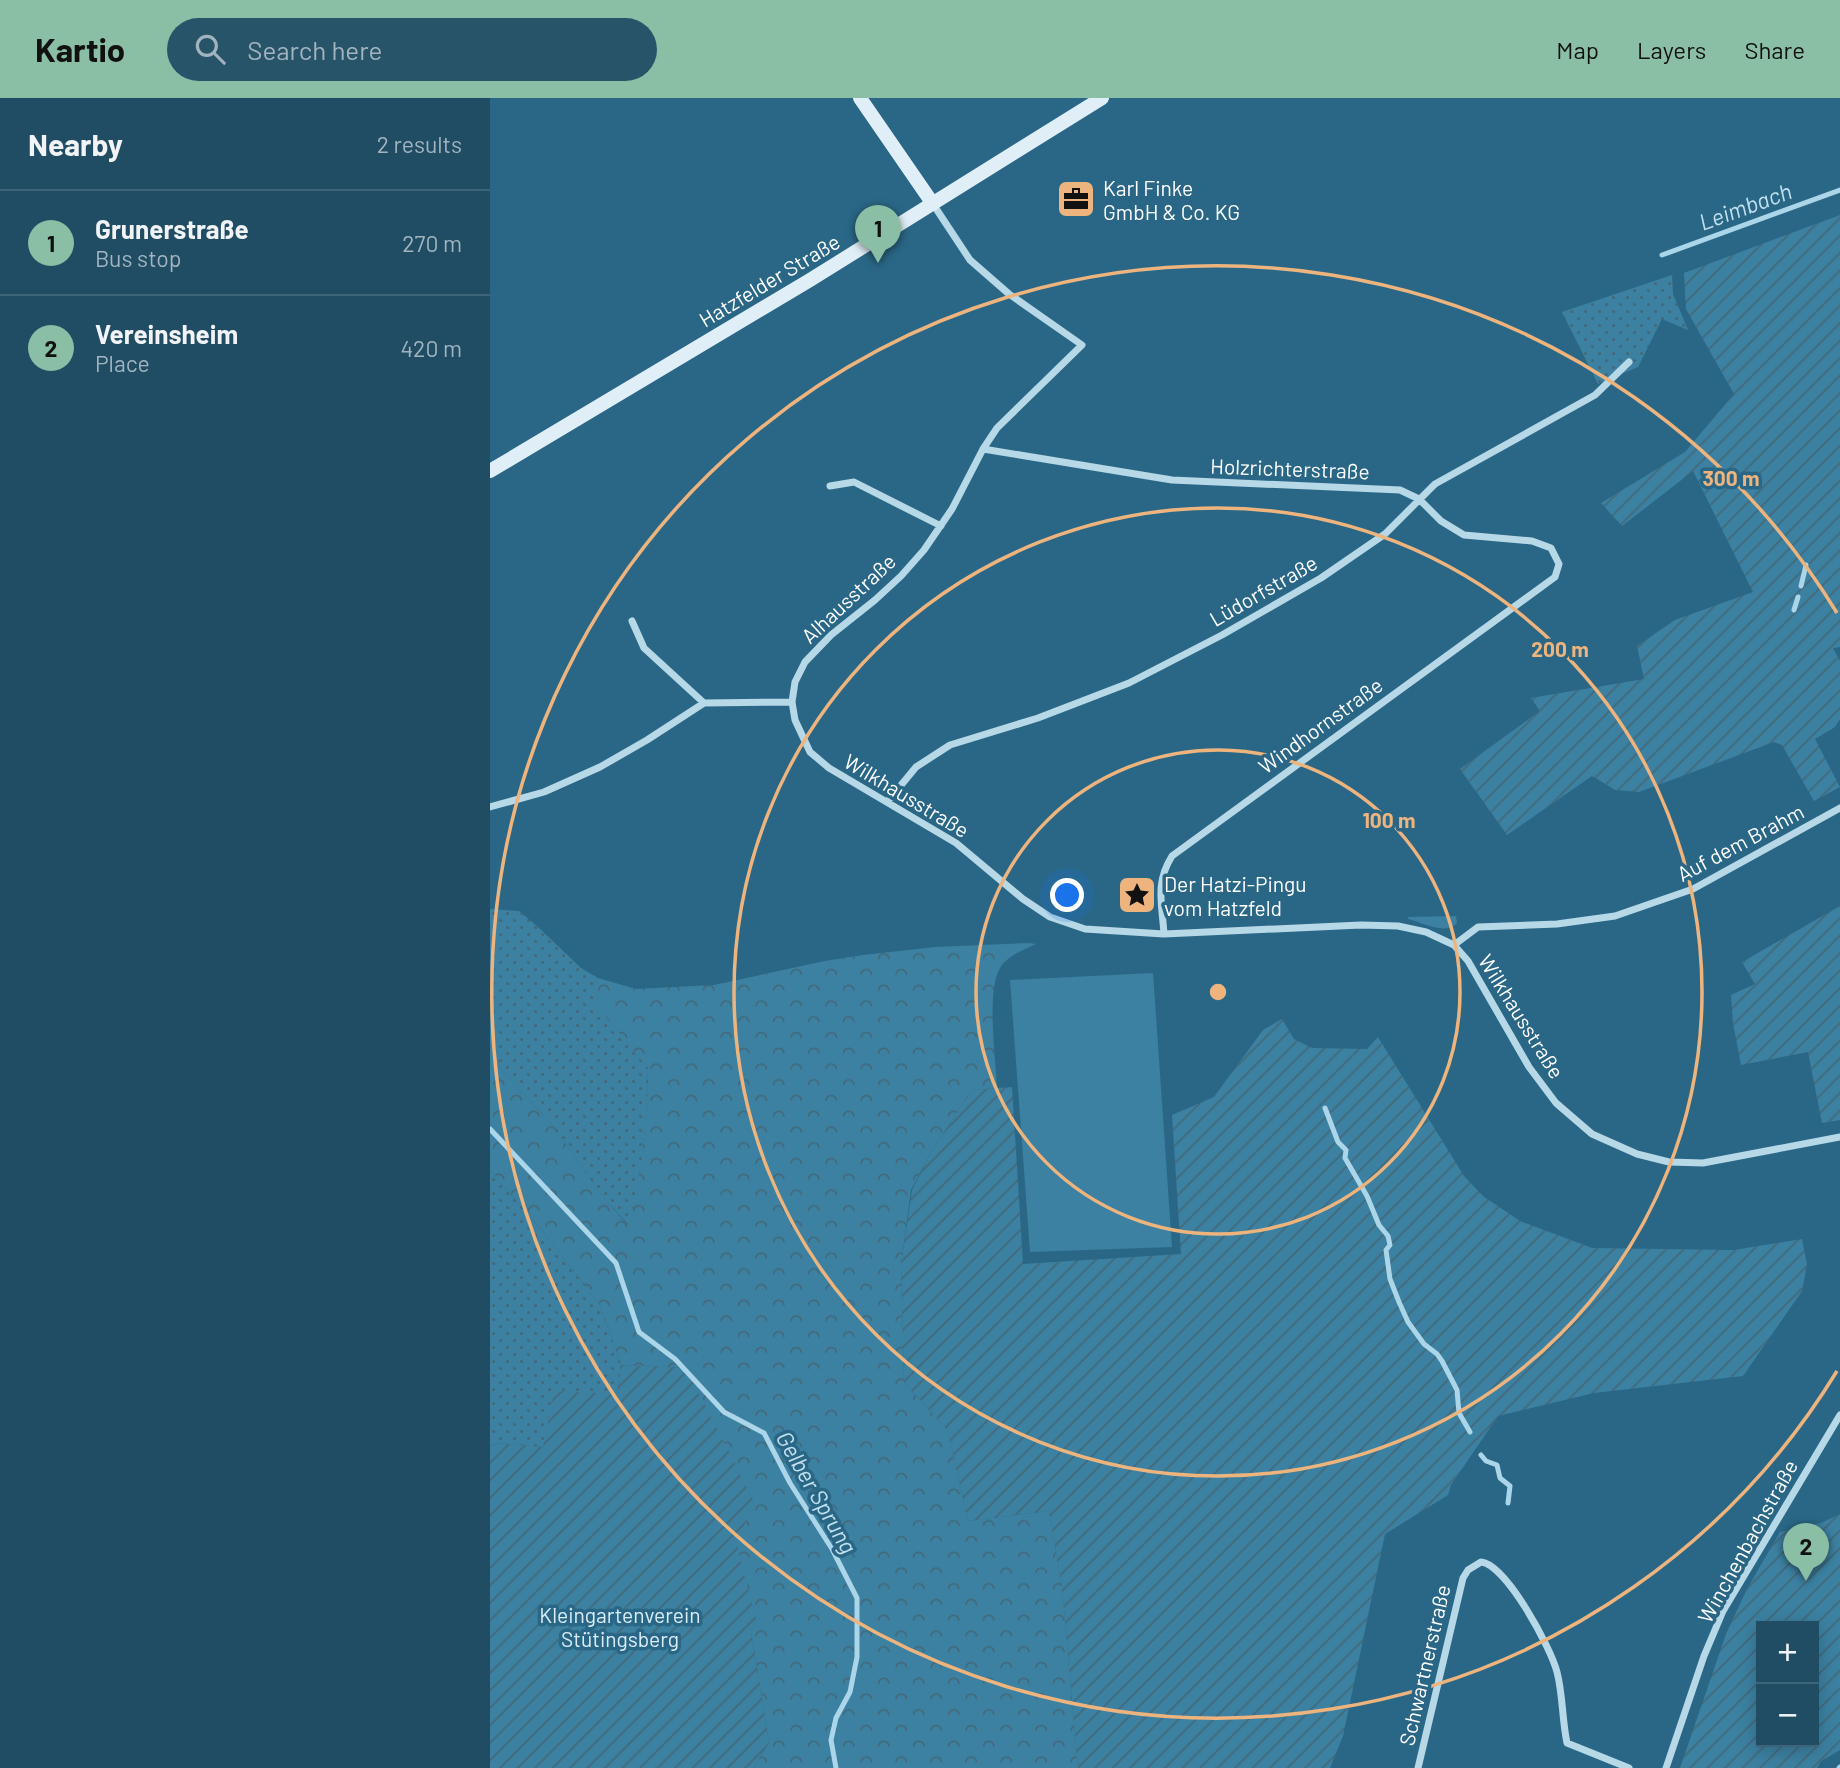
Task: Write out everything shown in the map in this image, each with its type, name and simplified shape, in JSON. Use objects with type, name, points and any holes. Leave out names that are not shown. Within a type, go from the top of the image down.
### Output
[{"type":"main road","points":[[860,98],[933,204]]},
{"type":"main road","name":"Hatzfelder Straße","points":[[490,471],[799,287],[1102,98]]},
{"type":"street","name":"Alhausstraße","points":[[792,702],[795,682],[805,662],[831,635],[901,576],[941,526],[997,428],[1082,345],[1009,294],[970,260],[933,204]]},
{"type":"street","name":"Lüdorfstraße","points":[[888,801],[916,767],[950,745],[1038,718],[1129,682],[1263,612],[1321,578],[1385,534],[1435,484],[1595,395],[1629,362]]},
{"type":"street","name":"Holzrichterstraße","points":[[983,449],[1172,481],[1399,490],[1419,499],[1441,522],[1464,535],[1532,541],[1550,548],[1559,564],[1555,577]]},
{"type":"street","points":[[830,486],[854,482],[941,526]]},
{"type":"street","name":"Windhornstraße","points":[[1164,934],[1160,884],[1163,870],[1172,856],[1555,577]]},
{"type":"street","points":[[632,621],[644,648],[704,703]]},
{"type":"street","points":[[490,807],[544,792],[600,767],[704,703],[792,702]]},
{"type":"street","name":"Wilkhausstraße","points":[[792,702],[798,728],[810,751],[829,768],[956,843],[1023,899],[1050,917],[1085,929],[1164,934],[1361,925],[1426,932],[1454,945],[1468,961],[1529,1067],[1556,1103],[1592,1134],[1637,1154],[1670,1162],[1703,1163],[1840,1137]]},
{"type":"street","name":"Auf dem Brahm","points":[[1454,945],[1478,927],[1557,925],[1615,916],[1693,889],[1840,808]]},
{"type":"street","name":"Winchenbachstraße","points":[[1666,1768],[1704,1656],[1723,1611],[1840,1415]]},
{"type":"street","name":"Schwartnerstraße","points":[[1418,1768],[1463,1578],[1468,1570],[1481,1562],[1494,1566],[1501,1574],[1551,1652],[1558,1675],[1567,1743],[1629,1768]]},
{"type":"green space","points":[[1840,215],[1840,647],[1833,648],[1840,661],[1840,719],[1835,727],[1815,739],[1840,787],[1814,801],[1782,745],[1774,742],[1639,792],[1615,790],[1592,776],[1507,835],[1460,769],[1540,711],[1531,698],[1644,679],[1637,646],[1675,620],[1753,592],[1693,471],[1622,526],[1601,503],[1685,452],[1734,394],[1686,309],[1684,273]]},
{"type":"green space","points":[[1672,275],[1673,294],[1688,330],[1662,319],[1638,367],[1598,384],[1562,312]]},
{"type":"green space","points":[[1840,906],[1840,1120],[1822,1123],[1808,1052],[1741,1065],[1731,995],[1755,984],[1742,962]]},
{"type":"green space","points":[[490,909],[519,911],[581,968],[598,978],[593,984],[597,1006],[648,1068],[643,1147],[629,1225],[602,1196],[555,1128],[490,1057]]},
{"type":"green space","points":[[1456,916],[1457,923],[1446,928],[1408,919],[1408,917]]},
{"type":"green space","points":[[1036,944],[1007,960],[1000,968],[993,993],[997,1088],[972,1090],[931,1152],[911,1190],[901,1264],[904,1382],[948,1431],[968,1521],[1049,1511],[1062,1586],[1078,1768],[755,1768],[769,1743],[751,1631],[756,1620],[686,1368],[621,1365],[600,1305],[549,1239],[490,1170],[490,1057],[555,1128],[602,1196],[628,1225],[643,1147],[648,1068],[596,1006],[593,984],[598,978],[636,989],[714,985],[863,955],[936,947]]},
{"type":"green space","points":[[1153,973],[1172,1247],[1030,1252],[1010,980]]},
{"type":"green space","points":[[1282,1019],[1294,1039],[1312,1048],[1367,1049],[1378,1037],[1464,1176],[1483,1196],[1520,1221],[1592,1248],[1734,1250],[1802,1239],[1807,1264],[1802,1291],[1743,1376],[1594,1393],[1498,1416],[1451,1485],[1448,1495],[1385,1534],[1343,1736],[1330,1768],[1078,1768],[1062,1586],[1049,1511],[968,1521],[948,1431],[904,1382],[901,1264],[912,1190],[931,1152],[972,1090],[1012,1087],[1023,1264],[1181,1254],[1172,1115],[1214,1097],[1263,1030]]},
{"type":"green space","points":[[490,1170],[549,1239],[600,1305],[621,1365],[617,1394],[543,1447],[498,1443],[490,1446]]},
{"type":"green space","name":"Kleingartenverein Stütingsberg","points":[[621,1365],[686,1368],[755,1503],[736,1542],[756,1620],[751,1631],[769,1743],[755,1768],[490,1768],[490,1446],[498,1443],[543,1447],[554,1391],[617,1394]]},
{"type":"green space","points":[[1840,1514],[1840,1750],[1821,1761],[1817,1768],[1680,1768],[1726,1634],[1747,1589],[1780,1532],[1821,1523]]},
{"type":"waterway","name":"Leimbach","points":[[1662,255],[1840,190]]},
{"type":"waterway","points":[[1801,586],[1806,565]]},
{"type":"waterway","points":[[1794,610],[1798,597]]},
{"type":"waterway","points":[[1325,1108],[1338,1142],[1346,1150],[1345,1158],[1367,1196],[1379,1225],[1388,1236],[1390,1245],[1386,1250],[1390,1279],[1399,1302],[1408,1322],[1424,1344],[1442,1361],[1457,1390],[1459,1413],[1470,1432]]},
{"type":"waterway","name":"Gelber Sprung","points":[[490,1129],[616,1263],[639,1332],[675,1359],[724,1412],[764,1433],[790,1483],[832,1549],[857,1598],[857,1657],[850,1692],[836,1718],[831,1740],[836,1768]]},
{"type":"waterway","points":[[1481,1455],[1486,1461],[1497,1465],[1500,1478],[1510,1486],[1508,1503]]},
{"type":"place","name":"Karl Finke GmbH & Co. KG","points":[[1076,199]]},
{"type":"place","name":"Grunerstraße","points":[[878,263]]},
{"type":"place","name":"Der Hatzi-Pingu vom Hatzfeld","points":[[1137,895]]},
{"type":"place","name":"Vereinsheim","points":[[1806,1581]]}]
